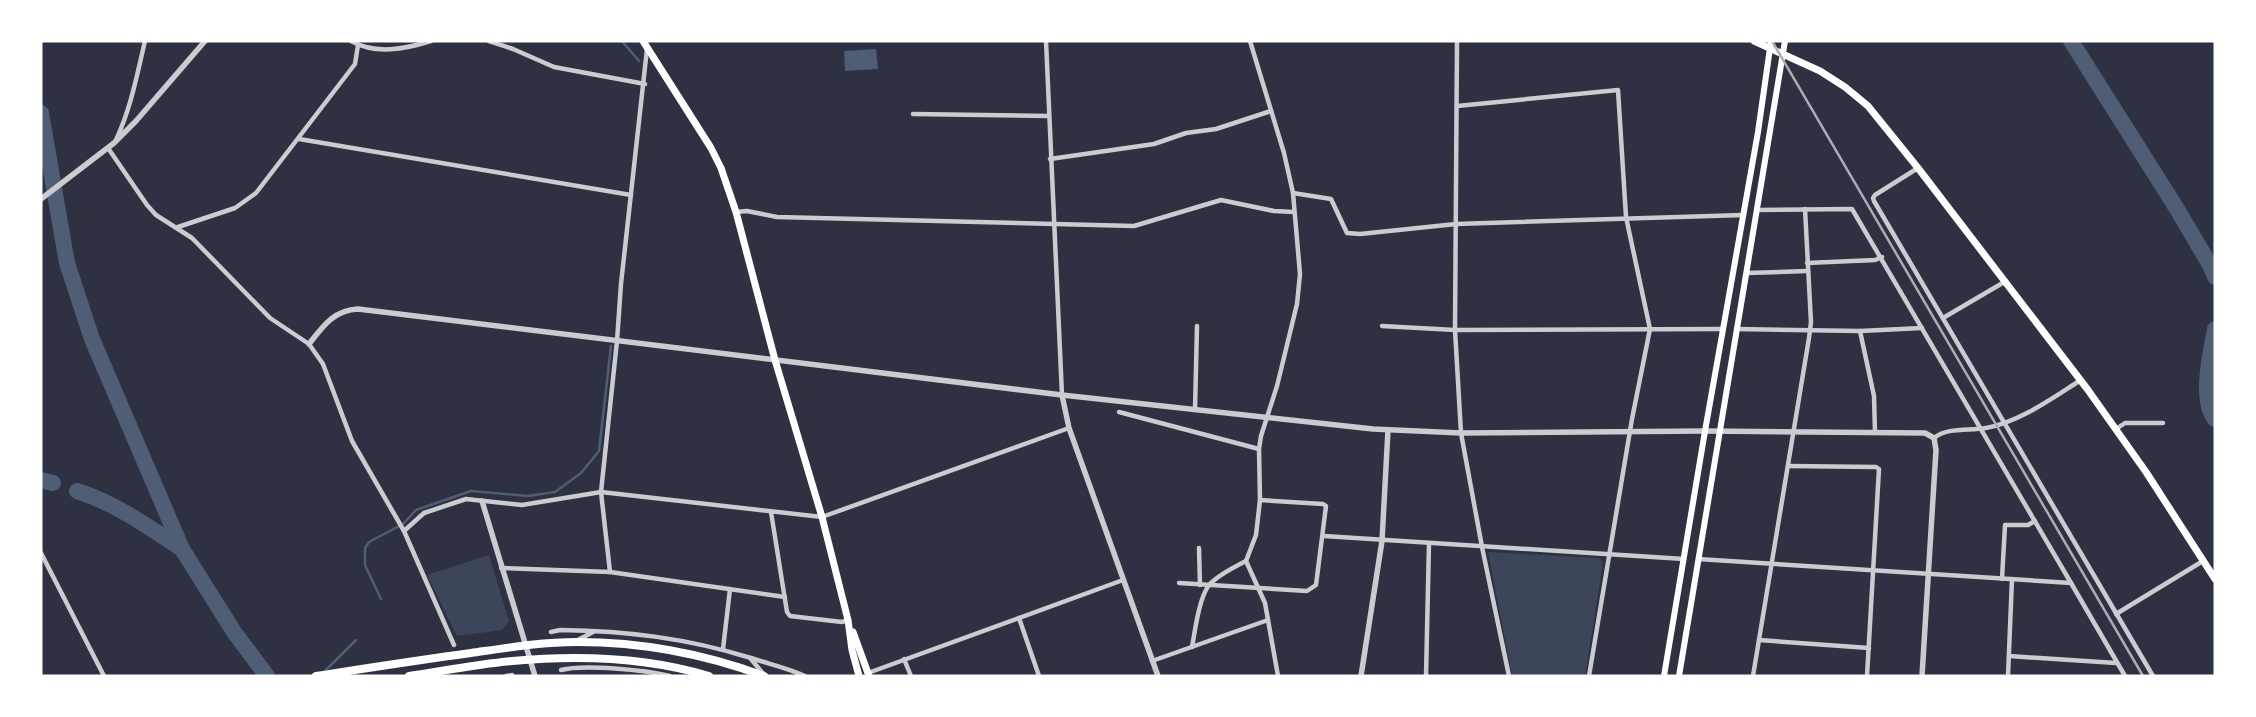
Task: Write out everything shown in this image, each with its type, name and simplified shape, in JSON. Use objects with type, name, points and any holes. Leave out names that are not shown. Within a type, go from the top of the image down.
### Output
[{"type":"highway","points":[[316,676],[524,646],[575,642],[606,643],[659,649],[719,661],[764,676]]},
{"type":"highway","points":[[409,676],[529,660],[613,660],[652,664],[709,676]]},
{"type":"main road","points":[[643,41],[711,148],[721,168],[736,212],[775,360],[822,517],[848,620],[868,674]]},
{"type":"main road","points":[[1754,41],[1770,45],[1783,54],[1820,71],[1856,95],[1868,106],[2006,281],[2081,380],[2116,429],[2215,578]]},
{"type":"main road","points":[[1679,676],[1785,41]]},
{"type":"main road","points":[[1664,676],[1722,329],[1758,132],[1770,45]]},
{"type":"main road","points":[[848,620],[852,650],[859,676]]},
{"type":"street","points":[[114,143],[125,120],[145,41]]},
{"type":"street","points":[[351,41],[358,45],[400,50],[431,41]]},
{"type":"street","points":[[489,41],[554,67],[645,84]]},
{"type":"street","points":[[1046,41],[1062,396],[1069,428],[1158,676]]},
{"type":"street","points":[[1192,647],[1202,604],[1210,585],[1246,561],[1256,535],[1260,500],[1259,450],[1297,304],[1300,274],[1293,193],[1284,152],[1250,41]]},
{"type":"street","points":[[1457,41],[1455,330],[1461,433],[1509,676]]},
{"type":"street","points":[[41,199],[114,143],[136,121],[202,42]]},
{"type":"street","points":[[178,227],[235,208],[256,193],[355,64],[358,45]]},
{"type":"street","points":[[610,572],[601,492],[618,341],[621,284],[645,84],[647,48]]},
{"type":"street","points":[[1457,106],[1618,90],[1626,218],[1650,329],[1608,554],[1589,676]]},
{"type":"street","points":[[1050,159],[1154,144],[1271,111]]},
{"type":"street","points":[[913,114],[1049,116]]},
{"type":"street","points":[[299,139],[631,195]]},
{"type":"street","points":[[108,148],[146,205],[156,215],[178,227],[192,238],[270,318],[309,344],[322,364],[352,441],[403,530],[454,645]]},
{"type":"street","points":[[1918,168],[1873,198],[2153,676]]},
{"type":"street","points":[[1293,193],[1332,199],[1347,233],[1360,234],[1456,224],[1743,214]]},
{"type":"street","points":[[736,212],[747,212],[777,218],[1054,226],[1134,226],[1221,200],[1274,211],[1294,212]]},
{"type":"street","points":[[1757,210],[1852,209],[1882,257],[2125,676]]},
{"type":"street","points":[[1753,676],[1810,330],[1805,210]]},
{"type":"street","points":[[1807,263],[1875,260],[1882,257]]},
{"type":"street","points":[[1746,273],[1808,272]]},
{"type":"street","points":[[1943,318],[2006,281]]},
{"type":"street","points":[[309,344],[335,315],[348,309],[358,309],[1062,396],[1266,419],[1388,430],[1461,433],[1874,432],[1925,433],[1934,438]]},
{"type":"street","points":[[1195,410],[1197,326]]},
{"type":"street","points":[[1382,326],[1455,330],[1722,329]]},
{"type":"street","points":[[1736,329],[1860,331],[1922,328]]},
{"type":"street","points":[[1860,331],[1874,396],[1874,432]]},
{"type":"street","points":[[1934,438],[1943,432],[1981,429],[2005,424],[2081,380]]},
{"type":"street","points":[[1118,412],[1259,450]]},
{"type":"street","points":[[2116,429],[2124,423],[2163,423]]},
{"type":"street","points":[[403,530],[424,513],[466,499],[522,505],[601,492],[822,517],[1069,428]]},
{"type":"street","points":[[1361,676],[1382,541],[1388,430]]},
{"type":"street","points":[[1922,676],[1936,450],[1934,438]]},
{"type":"street","points":[[1788,466],[1876,467],[1879,469],[1867,676]]},
{"type":"street","points":[[1178,583],[1307,591],[1312,589],[1316,584],[1324,536],[1326,506],[1260,500]]},
{"type":"street","points":[[482,501],[524,646],[535,676]]},
{"type":"street","points":[[771,512],[787,612],[790,616],[842,622],[848,620]]},
{"type":"street","points":[[2002,579],[2005,525],[2028,525],[2035,521]]},
{"type":"street","points":[[1324,536],[1684,559]]},
{"type":"street","points":[[1426,676],[1429,543]]},
{"type":"street","points":[[1199,548],[1200,584]]},
{"type":"street","points":[[41,552],[104,676]]},
{"type":"street","points":[[1698,559],[2071,583]]},
{"type":"street","points":[[1246,561],[1265,604],[1278,676]]},
{"type":"street","points":[[2116,614],[2203,561]]},
{"type":"street","points":[[501,568],[610,572],[784,597]]},
{"type":"street","points":[[2008,676],[2012,579]]},
{"type":"street","points":[[868,674],[904,659],[1122,580]]},
{"type":"street","points":[[723,650],[730,589]]},
{"type":"street","points":[[1019,618],[1039,676]]},
{"type":"street","points":[[1152,661],[1268,620]]},
{"type":"street","points":[[575,642],[595,631]]},
{"type":"street","points":[[551,632],[595,631],[661,636],[723,650],[806,676]]},
{"type":"street","points":[[1759,640],[1869,648]]},
{"type":"street","points":[[2009,656],[2116,663]]},
{"type":"street","points":[[750,658],[764,676]]},
{"type":"street","points":[[904,659],[911,676]]},
{"type":"street","points":[[652,664],[658,673]]},
{"type":"street","points":[[561,670],[571,668],[658,673],[670,676]]},
{"type":"street","points":[[506,676],[512,675]]},
{"type":"shaded area","points":[[876,49],[878,69],[845,71],[844,51]]},
{"type":"shaded area","points":[[1488,552],[1600,558],[1603,563],[1585,676],[1512,676]]},
{"type":"shaded area","points":[[489,555],[509,621],[502,630],[457,636],[427,575]]},
{"type":"waterway","points":[[622,41],[639,61]]},
{"type":"waterway","points":[[2071,41],[2177,209],[2215,277]]},
{"type":"waterway","points":[[41,113],[67,263],[92,339],[182,549],[234,632],[267,676]]},
{"type":"waterway","points":[[2215,329],[2207,388],[2210,410],[2215,419]]},
{"type":"waterway","points":[[381,599],[365,565],[365,548],[369,542],[403,524],[416,510],[471,491],[528,496],[555,492],[581,473],[599,451],[611,346]]},
{"type":"waterway","points":[[41,480],[53,483]]},
{"type":"waterway","points":[[77,491],[118,509],[182,549]]},
{"type":"waterway","points":[[324,672],[356,640]]},
{"type":"railway","points":[[1772,41],[2143,676]]}]
